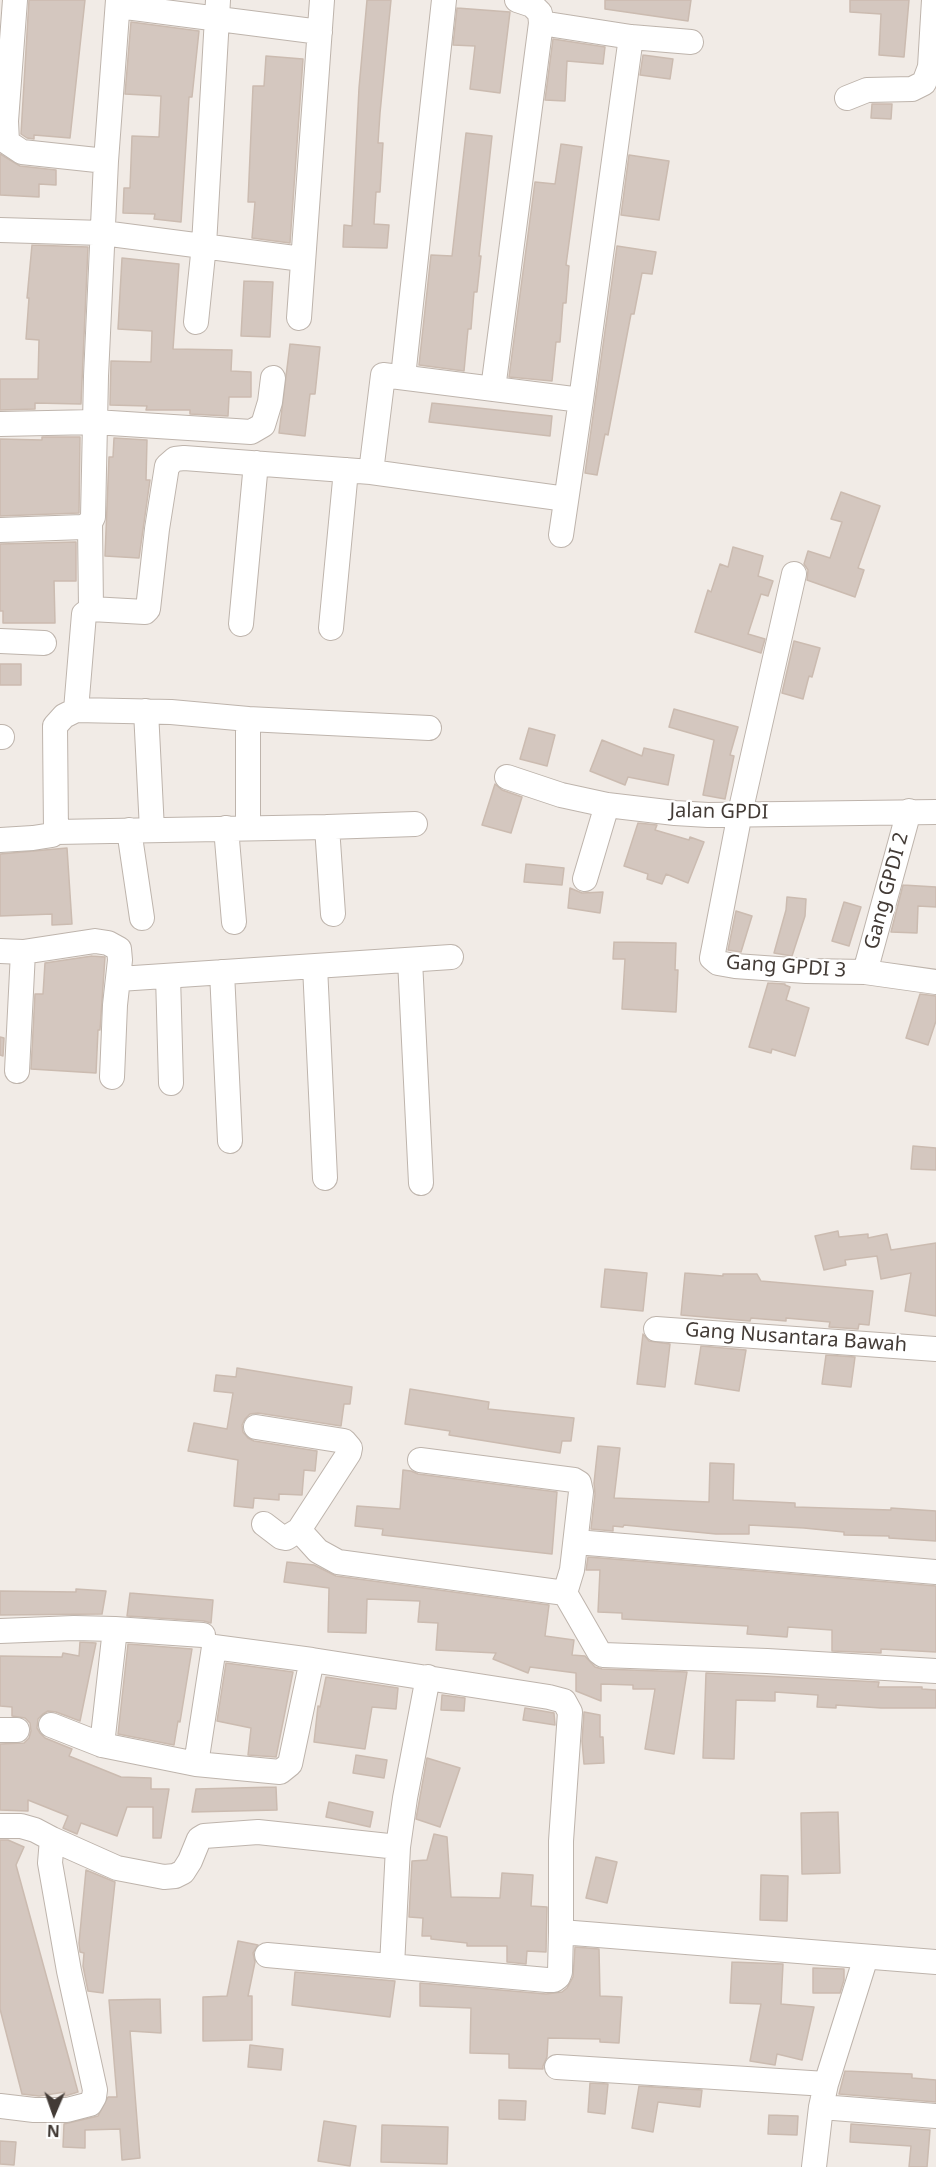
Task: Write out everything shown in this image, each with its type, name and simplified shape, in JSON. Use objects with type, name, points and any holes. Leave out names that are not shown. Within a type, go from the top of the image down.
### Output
[{"type":"street","points":[[15,0],[6,121],[7,142],[22,152],[106,161]]},
{"type":"street","points":[[299,318],[322,0]]},
{"type":"street","points":[[403,377],[444,0]]},
{"type":"street","points":[[493,389],[541,23],[540,13],[532,5],[517,0]]},
{"type":"street","points":[[847,98],[867,90],[912,89],[924,83],[930,67],[934,0]]},
{"type":"street","points":[[91,609],[90,523],[93,510],[106,161],[118,3],[218,9],[320,32]]},
{"type":"street","points":[[196,322],[204,245],[218,9]]},
{"type":"street","points":[[541,23],[631,37],[691,42]]},
{"type":"street","points":[[561,535],[582,400],[631,37]]},
{"type":"street","points":[[0,230],[103,233],[302,259]]},
{"type":"street","points":[[371,472],[383,375],[582,400]]},
{"type":"street","points":[[0,424],[95,422],[250,432],[263,425],[270,402],[273,378]]},
{"type":"street","points":[[76,710],[84,614],[91,609],[145,612],[148,609],[167,466],[176,459],[371,472],[566,499]]},
{"type":"street","points":[[241,624],[256,463]]},
{"type":"street","points":[[331,628],[346,470]]},
{"type":"street","points":[[0,530],[83,527],[90,523]]},
{"type":"street","points":[[740,813],[794,574]]},
{"type":"street","points":[[0,641],[44,643]]},
{"type":"street","points":[[56,832],[55,726],[64,716],[76,710],[146,711],[248,719],[429,728]]},
{"type":"street","points":[[142,918],[141,830],[146,711]]},
{"type":"street","points":[[234,922],[237,828],[248,719]]},
{"type":"street","name":"Jalan GPDI","points":[[507,777],[561,795],[607,805],[675,813],[936,812]]},
{"type":"street","points":[[585,879],[607,805]]},
{"type":"street","name":"Gang GPDI 2","points":[[865,972],[909,811]]},
{"type":"street","name":"Gang GPDI 3","points":[[740,813],[712,958],[718,963],[735,966],[865,972]]},
{"type":"street","points":[[0,840],[33,838],[52,835],[56,832],[327,828],[415,824]]},
{"type":"street","points":[[327,828],[333,914]]},
{"type":"street","points":[[17,1071],[12,952],[95,941],[108,943],[119,949],[112,1077]]},
{"type":"street","points":[[119,979],[451,957]]},
{"type":"street","points":[[410,960],[421,1183]]},
{"type":"street","points":[[315,966],[325,1178]]},
{"type":"street","points":[[222,972],[230,1141]]},
{"type":"street","points":[[865,972],[936,982]]},
{"type":"street","points":[[168,976],[171,1083]]},
{"type":"street","name":"Gang Nusantara Bawah","points":[[657,1329],[936,1348]]},
{"type":"street","points":[[256,1427],[344,1441],[350,1448],[308,1540]]},
{"type":"street","points":[[420,1460],[574,1480],[579,1483],[581,1492],[576,1542],[572,1570],[565,1593],[598,1652],[603,1655],[767,1661],[936,1671]]},
{"type":"street","points":[[264,1524],[281,1538],[292,1536],[308,1540],[333,1561],[345,1564],[565,1593]]},
{"type":"street","points":[[576,1542],[936,1572]]},
{"type":"street","points":[[0,1631],[74,1628],[203,1635]]},
{"type":"street","points":[[102,1745],[115,1629]]},
{"type":"street","points":[[196,1764],[214,1647],[428,1677],[549,1697],[564,1701],[570,1712],[561,1842],[560,1972],[554,1980],[267,1955]]},
{"type":"street","points":[[51,1725],[102,1745],[196,1764],[280,1772],[290,1764],[312,1660]]},
{"type":"street","points":[[392,1966],[398,1847],[428,1677]]},
{"type":"street","points":[[0,1826],[28,1828],[117,1868],[164,1877],[175,1876],[183,1872],[199,1839],[204,1836],[258,1832],[398,1847]]},
{"type":"street","points":[[2,2099],[34,2110],[67,2110],[90,2104],[94,2097],[50,1863],[52,1839]]},
{"type":"street","points":[[561,1932],[936,1962]]},
{"type":"street","points":[[814,2167],[823,2096],[866,1957]]},
{"type":"street","points":[[557,2067],[823,2096],[936,2116]]},
{"type":"building","points":[[29,0],[85,0],[70,138],[34,135],[34,139],[21,134]]},
{"type":"building","points":[[367,0],[391,0],[378,143],[383,143],[380,192],[376,192],[374,224],[389,225],[387,248],[343,247],[344,225],[352,226],[359,88]]},
{"type":"building","points":[[605,0],[691,0],[688,21],[605,9]]},
{"type":"building","points":[[850,0],[909,0],[904,57],[879,55],[881,14],[850,12]]},
{"type":"building","points":[[457,8],[510,12],[500,93],[470,89],[475,46],[453,45]]},
{"type":"building","points":[[131,22],[199,31],[192,97],[189,97],[181,222],[154,219],[155,214],[123,213],[124,188],[130,188],[132,136],[159,137],[161,96],[125,94]]},
{"type":"building","points":[[553,39],[605,47],[603,64],[567,61],[565,101],[545,100]]},
{"type":"building","points":[[643,55],[673,59],[670,79],[640,75]]},
{"type":"building","points":[[266,56],[303,59],[290,243],[252,238],[255,202],[248,202],[253,86],[264,86]]},
{"type":"building","points":[[872,104],[892,104],[891,119],[871,118]]},
{"type":"building","points":[[466,133],[492,136],[477,292],[474,292],[464,371],[419,365],[431,255],[452,256]]},
{"type":"building","points":[[561,144],[582,147],[566,265],[569,266],[566,303],[563,303],[560,342],[556,342],[552,381],[509,377],[535,182],[555,184]]},
{"type":"building","points":[[0,154],[20,166],[56,170],[56,185],[39,184],[39,197],[0,195]]},
{"type":"building","points":[[629,155],[669,161],[659,220],[621,215]]},
{"type":"building","points":[[32,245],[88,247],[81,404],[35,403],[35,409],[0,410],[0,379],[38,379],[39,340],[26,339]]},
{"type":"building","points":[[617,246],[656,252],[652,274],[642,273],[634,314],[631,314],[608,435],[605,434],[597,475],[585,473]]},
{"type":"building","points":[[122,258],[179,264],[173,349],[232,350],[231,371],[251,372],[251,397],[229,397],[228,416],[190,414],[190,410],[146,410],[147,406],[110,405],[111,361],[151,362],[152,331],[118,329]]},
{"type":"building","points":[[244,281],[273,282],[270,337],[241,336]]},
{"type":"building","points":[[290,344],[320,347],[315,394],[310,394],[305,436],[279,433]]},
{"type":"building","points":[[432,403],[552,416],[550,436],[429,422]]},
{"type":"building","points":[[42,437],[80,437],[79,513],[0,516],[0,439],[42,440]]},
{"type":"building","points":[[114,438],[147,440],[146,480],[150,480],[139,558],[105,556],[109,457],[113,457]]},
{"type":"building","points":[[841,492],[880,506],[858,568],[864,570],[855,597],[807,580],[808,570],[804,564],[808,551],[830,558],[842,522],[831,519]]},
{"type":"building","points":[[76,542],[76,581],[54,581],[55,623],[3,623],[3,611],[0,611],[0,544]]},
{"type":"building","points":[[733,547],[763,556],[758,576],[773,581],[768,596],[761,594],[748,634],[765,639],[761,653],[695,632],[708,590],[711,592],[720,564],[728,567]]},
{"type":"building","points":[[794,641],[820,648],[803,699],[782,693]]},
{"type":"building","points":[[0,664],[21,664],[21,685],[0,685]]},
{"type":"building","points":[[674,709],[738,727],[730,755],[734,756],[725,799],[703,795],[714,740],[669,727]]},
{"type":"building","points":[[529,728],[555,735],[547,766],[520,759]]},
{"type":"building","points":[[602,740],[642,756],[644,748],[674,755],[668,785],[628,777],[625,785],[590,771]]},
{"type":"building","points":[[495,784],[502,790],[522,797],[511,833],[482,825]]},
{"type":"building","points":[[638,823],[657,825],[655,830],[704,842],[688,883],[666,874],[662,884],[647,879],[648,874],[624,866]]},
{"type":"building","points":[[67,848],[72,924],[52,925],[52,914],[0,916],[0,854]]},
{"type":"building","points":[[526,864],[564,868],[562,885],[524,882]]},
{"type":"building","points":[[903,885],[936,887],[936,907],[918,906],[917,933],[891,932]]},
{"type":"building","points":[[570,888],[582,893],[603,892],[600,913],[568,908]]},
{"type":"building","points":[[787,897],[806,899],[805,916],[792,956],[774,953],[786,910]]},
{"type":"building","points":[[844,902],[861,907],[849,946],[832,941]]},
{"type":"building","points":[[736,911],[752,916],[741,952],[728,950]]},
{"type":"building","points":[[614,942],[676,943],[675,970],[678,970],[676,1012],[622,1009],[625,959],[613,959]]},
{"type":"building","points":[[92,956],[105,957],[96,1073],[31,1069],[35,994],[43,994],[45,963]]},
{"type":"building","points":[[768,983],[785,984],[790,987],[786,1000],[809,1008],[795,1056],[772,1049],[771,1053],[749,1047]]},
{"type":"building","points":[[920,994],[936,996],[936,1021],[928,1045],[906,1038]]},
{"type":"building","points":[[0,1037],[4,1038],[3,1056],[0,1055]]},
{"type":"building","points":[[913,1146],[936,1148],[936,1170],[911,1169]]},
{"type":"building","points":[[838,1231],[839,1237],[868,1234],[868,1238],[887,1234],[891,1250],[936,1243],[936,1316],[905,1311],[911,1273],[881,1279],[877,1256],[845,1260],[846,1265],[824,1270],[815,1236]]},
{"type":"building","points":[[605,1269],[647,1273],[643,1311],[601,1307]]},
{"type":"building","points":[[685,1273],[723,1276],[723,1274],[757,1274],[761,1281],[873,1291],[869,1325],[859,1324],[858,1329],[829,1327],[830,1322],[786,1318],[786,1321],[751,1318],[750,1321],[681,1315]]},
{"type":"building","points":[[643,1334],[649,1341],[670,1344],[665,1387],[637,1384]]},
{"type":"building","points":[[701,1346],[746,1350],[739,1391],[695,1384]]},
{"type":"building","points":[[826,1355],[855,1357],[851,1387],[822,1384]]},
{"type":"building","points":[[237,1368],[352,1387],[350,1404],[344,1404],[341,1426],[258,1413],[250,1414],[242,1425],[243,1432],[254,1441],[317,1451],[315,1471],[304,1470],[302,1495],[279,1494],[279,1500],[254,1498],[253,1508],[234,1506],[238,1460],[188,1451],[194,1423],[227,1429],[233,1393],[214,1391],[216,1375],[236,1377]]},
{"type":"building","points":[[410,1389],[489,1402],[488,1409],[574,1418],[571,1441],[562,1441],[560,1453],[449,1435],[450,1431],[405,1424]]},
{"type":"building","points":[[598,1446],[620,1448],[614,1498],[709,1502],[710,1463],[734,1464],[733,1500],[795,1503],[795,1507],[936,1511],[936,1541],[889,1538],[889,1536],[844,1535],[844,1532],[749,1525],[749,1534],[716,1534],[624,1525],[623,1527],[613,1526],[613,1531],[591,1529]]},
{"type":"building","points":[[403,1470],[418,1474],[557,1492],[552,1554],[382,1535],[383,1529],[355,1526],[357,1506],[400,1509]]},
{"type":"building","points":[[588,1557],[936,1586],[936,1652],[881,1649],[881,1653],[832,1651],[832,1630],[788,1627],[787,1637],[747,1634],[748,1626],[622,1619],[622,1613],[598,1612],[600,1570],[586,1570]]},
{"type":"building","points":[[287,1562],[314,1565],[336,1576],[549,1605],[545,1636],[574,1640],[572,1655],[585,1656],[595,1667],[687,1672],[674,1754],[645,1749],[655,1689],[633,1689],[633,1685],[601,1684],[601,1701],[576,1691],[576,1673],[530,1667],[528,1673],[493,1659],[496,1653],[436,1650],[438,1623],[418,1622],[420,1601],[367,1599],[366,1633],[328,1632],[329,1588],[284,1582]]},
{"type":"building","points":[[76,1589],[106,1591],[102,1614],[0,1615],[0,1591],[76,1592]]},
{"type":"building","points":[[130,1593],[213,1600],[211,1623],[127,1616]]},
{"type":"building","points":[[80,1642],[96,1643],[80,1721],[48,1711],[38,1719],[37,1728],[45,1738],[72,1749],[69,1756],[121,1777],[151,1778],[151,1789],[169,1789],[161,1838],[153,1838],[153,1807],[127,1807],[117,1836],[81,1823],[77,1834],[63,1828],[68,1816],[28,1800],[28,1811],[0,1810],[0,1744],[24,1743],[31,1731],[30,1723],[25,1718],[12,1716],[12,1707],[0,1706],[0,1656],[62,1657],[63,1653],[79,1656]]},
{"type":"building","points":[[128,1644],[192,1649],[174,1745],[118,1734]]},
{"type":"building","points":[[226,1663],[293,1672],[276,1757],[248,1755],[251,1728],[217,1721]]},
{"type":"building","points":[[706,1673],[879,1682],[878,1687],[922,1687],[922,1689],[936,1690],[936,1708],[836,1705],[836,1708],[817,1707],[818,1695],[775,1692],[775,1701],[736,1700],[734,1759],[703,1758]]},
{"type":"building","points":[[326,1677],[398,1688],[396,1709],[372,1707],[365,1749],[314,1742],[318,1706],[320,1707]]},
{"type":"building","points":[[442,1695],[465,1698],[464,1711],[441,1710]]},
{"type":"building","points":[[525,1708],[554,1713],[555,1725],[523,1720]]},
{"type":"building","points":[[584,1712],[600,1715],[600,1737],[603,1737],[604,1763],[584,1764],[582,1741]]},
{"type":"building","points":[[356,1755],[387,1760],[384,1778],[353,1773]]},
{"type":"building","points":[[427,1758],[460,1768],[440,1827],[416,1819]]},
{"type":"building","points":[[276,1787],[277,1810],[192,1812],[196,1789]]},
{"type":"building","points":[[329,1802],[373,1812],[370,1827],[326,1817]]},
{"type":"building","points":[[838,1812],[840,1873],[802,1874],[801,1813]]},
{"type":"building","points":[[434,1834],[447,1837],[451,1897],[500,1898],[502,1873],[533,1875],[531,1906],[547,1907],[546,1952],[527,1951],[526,1964],[507,1962],[507,1946],[467,1946],[467,1943],[422,1936],[423,1918],[409,1917],[412,1861],[427,1860]]},
{"type":"building","points":[[0,1840],[8,1840],[24,1847],[16,1865],[78,2092],[65,2096],[65,2092],[39,2096],[22,2094],[0,2009]]},
{"type":"building","points":[[596,1857],[617,1862],[607,1903],[586,1898]]},
{"type":"building","points":[[86,1870],[115,1882],[103,1993],[88,1991],[83,1966],[84,1953],[80,1952]]},
{"type":"building","points":[[761,1875],[788,1876],[787,1921],[760,1920]]},
{"type":"building","points":[[238,1941],[258,1945],[253,1953],[255,1962],[248,1996],[252,1996],[252,2040],[203,2041],[203,1997],[227,1996]]},
{"type":"building","points":[[575,1947],[599,1949],[600,1996],[622,1997],[619,2043],[600,2042],[600,2039],[548,2038],[547,2057],[543,2069],[509,2068],[509,2054],[470,2053],[471,2008],[420,2006],[420,1983],[546,1994],[562,1992],[573,1977]]},
{"type":"building","points":[[732,1962],[783,1964],[781,2004],[814,2007],[802,2060],[777,2054],[775,2065],[750,2061],[761,2004],[730,2003]]},
{"type":"building","points":[[813,1968],[844,1969],[844,1980],[840,1993],[813,1993]]},
{"type":"building","points":[[295,1972],[395,1981],[390,2017],[292,2005]]},
{"type":"building","points":[[160,1999],[161,2033],[130,2031],[140,2158],[122,2160],[120,2129],[85,2130],[85,2148],[63,2147],[64,2124],[98,2116],[108,2097],[117,2097],[109,2000]]},
{"type":"building","points":[[250,2045],[283,2049],[281,2070],[248,2067]]},
{"type":"building","points":[[845,2071],[912,2074],[912,2078],[936,2080],[936,2102],[839,2094]]},
{"type":"building","points":[[590,2083],[608,2084],[605,2114],[588,2112]]},
{"type":"building","points":[[639,2086],[702,2090],[700,2107],[658,2102],[653,2132],[632,2128]]},
{"type":"building","points":[[499,2100],[526,2101],[525,2120],[499,2119]]},
{"type":"building","points":[[769,2115],[798,2116],[797,2135],[768,2134]]},
{"type":"building","points":[[324,2121],[356,2126],[350,2166],[318,2161]]},
{"type":"building","points":[[851,2124],[930,2130],[927,2167],[909,2167],[911,2146],[850,2142]]},
{"type":"building","points":[[382,2125],[448,2127],[447,2164],[381,2162]]},
{"type":"building","points":[[0,2141],[16,2142],[14,2165],[0,2164]]}]
